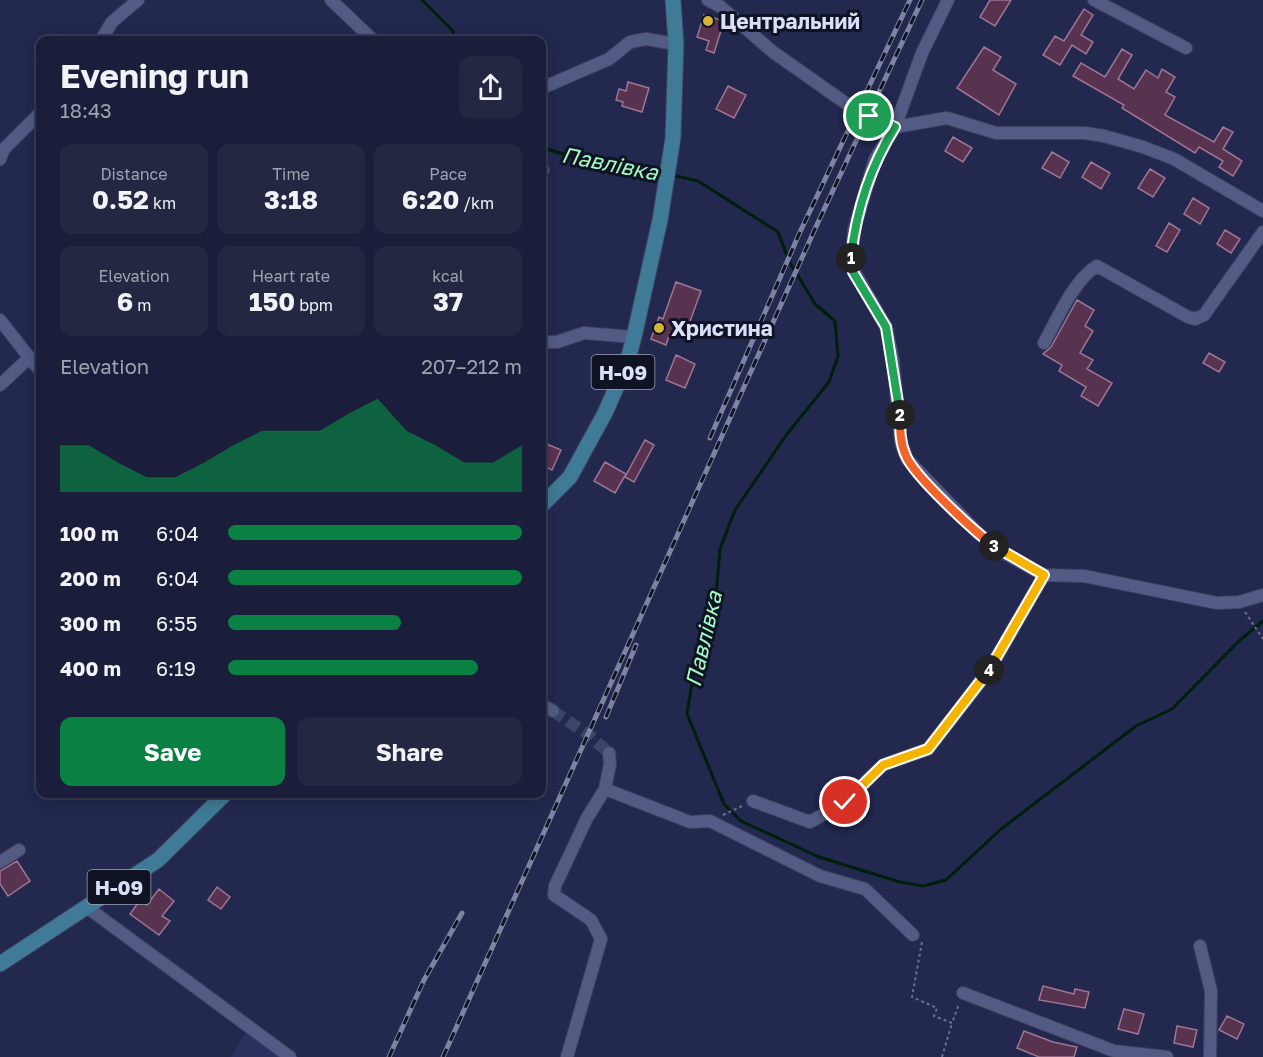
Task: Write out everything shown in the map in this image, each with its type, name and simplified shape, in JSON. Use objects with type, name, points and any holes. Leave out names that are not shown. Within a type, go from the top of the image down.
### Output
[{"type":"main road","name":"Н-09","points":[[546,502],[570,477],[590,440],[627,363],[634,337],[660,220],[673,138],[676,44],[673,0]]},
{"type":"main road","name":"Н-09","points":[[0,964],[158,860],[221,798]]},
{"type":"street","points":[[103,36],[124,9],[138,0]]},
{"type":"street","points":[[331,0],[365,36]]},
{"type":"street","points":[[708,0],[723,4],[773,52],[854,109]]},
{"type":"street","points":[[948,0],[922,52],[895,127],[875,159],[854,230],[851,266],[886,327],[893,360],[901,443],[907,459],[978,533],[1004,553],[1044,575],[1084,576],[1195,599],[1239,602],[1263,595]]},
{"type":"street","points":[[1094,0],[1186,48]]},
{"type":"street","points":[[546,86],[609,58],[630,42],[646,39],[676,44]]},
{"type":"street","points":[[0,159],[4,149],[36,117]]},
{"type":"street","points":[[895,127],[947,118],[996,133],[1085,133],[1104,136],[1174,159],[1263,211]]},
{"type":"street","points":[[1044,343],[1072,294],[1097,266],[1188,317],[1195,319],[1204,315],[1263,232]]},
{"type":"street","points":[[0,320],[36,366]]},
{"type":"street","points":[[546,342],[557,342],[584,333],[634,337]]},
{"type":"street","points":[[0,385],[29,358]]},
{"type":"street","points":[[750,803],[810,822],[845,802],[883,765],[928,749],[988,672],[1044,575]]},
{"type":"street","points":[[546,707],[553,711]]},
{"type":"street","points":[[567,1057],[601,939],[591,920],[554,895],[555,886],[587,818],[605,789],[610,764],[609,753]]},
{"type":"street","points":[[605,789],[690,822],[711,821],[820,876],[865,889],[913,935]]},
{"type":"street","points":[[0,862],[19,850]]},
{"type":"street","points":[[88,908],[290,1057]]},
{"type":"street","points":[[1200,946],[1211,991],[1210,1057]]},
{"type":"street","points":[[963,993],[1114,1051],[1167,1057]]},
{"type":"path","points":[[854,109],[895,127]]},
{"type":"path","points":[[1239,602],[1263,639]]},
{"type":"path","points":[[716,818],[750,803]]},
{"type":"path","points":[[913,935],[924,944],[912,997],[937,1008],[933,1016],[952,1023]]},
{"type":"path","points":[[942,1057],[963,993]]},
{"type":"shaded area","points":[[249,1027],[290,1057],[231,1057]]},
{"type":"building","points":[[990,0],[1011,0],[995,26],[980,17]]},
{"type":"building","points":[[1084,9],[1093,15],[1081,35],[1093,42],[1086,54],[1072,45],[1060,65],[1043,55],[1055,36],[1064,41]]},
{"type":"building","points":[[704,15],[724,21],[714,53],[706,50],[709,41],[697,37]]},
{"type":"building","points":[[984,47],[1001,57],[993,70],[1016,84],[999,115],[957,88]]},
{"type":"building","points":[[1122,49],[1132,55],[1118,79],[1134,89],[1146,70],[1158,78],[1162,69],[1175,77],[1166,92],[1175,97],[1165,115],[1214,142],[1223,127],[1233,132],[1223,149],[1242,161],[1233,176],[1219,167],[1223,161],[1199,147],[1195,153],[1122,108],[1124,105],[1073,76],[1081,63],[1105,77]]},
{"type":"building","points":[[628,82],[649,88],[642,112],[622,106],[623,102],[616,100],[619,89],[626,91]]},
{"type":"building","points":[[728,86],[746,95],[734,118],[716,109]]},
{"type":"building","points":[[953,137],[972,148],[963,162],[945,151]]},
{"type":"building","points":[[1052,152],[1069,162],[1060,178],[1042,168]]},
{"type":"building","points":[[1091,162],[1110,173],[1101,189],[1082,177]]},
{"type":"building","points":[[1150,169],[1165,178],[1153,197],[1138,188]]},
{"type":"building","points":[[1193,198],[1209,208],[1200,224],[1184,214]]},
{"type":"building","points":[[1169,223],[1180,230],[1167,252],[1156,246]]},
{"type":"building","points":[[1225,230],[1240,239],[1231,253],[1217,244]]},
{"type":"building","points":[[676,282],[701,291],[684,338],[670,333],[666,345],[651,339],[659,317],[663,319]]},
{"type":"building","points":[[1077,300],[1094,310],[1085,326],[1093,331],[1080,353],[1093,360],[1087,369],[1112,383],[1098,406],[1081,396],[1086,387],[1059,371],[1062,365],[1043,354],[1051,347]]},
{"type":"building","points":[[1209,353],[1225,362],[1219,372],[1203,363]]},
{"type":"building","points":[[676,355],[695,364],[685,388],[666,380]]},
{"type":"building","points":[[645,440],[654,445],[634,482],[625,477]]},
{"type":"building","points":[[546,444],[561,450],[552,470],[546,467]]},
{"type":"building","points":[[605,462],[626,474],[615,493],[594,481]]},
{"type":"building","points":[[17,861],[30,881],[8,896],[0,884],[0,871]]},
{"type":"building","points":[[217,887],[230,897],[221,909],[208,900]]},
{"type":"building","points":[[159,889],[174,901],[162,916],[170,921],[159,935],[130,914],[140,900],[147,905]]},
{"type":"building","points":[[1043,986],[1074,994],[1075,989],[1089,992],[1085,1008],[1039,1000]]},
{"type":"building","points":[[1124,1009],[1144,1014],[1138,1034],[1118,1029]]},
{"type":"building","points":[[1227,1016],[1244,1024],[1237,1039],[1219,1030]]},
{"type":"building","points":[[1177,1026],[1197,1030],[1193,1047],[1174,1043]]},
{"type":"building","points":[[1024,1031],[1053,1042],[1077,1047],[1074,1057],[1039,1057],[1017,1048]]},
{"type":"waterway","name":"Павлівка","points":[[422,0],[452,30],[454,36]]},
{"type":"waterway","name":"Павлівка","points":[[546,148],[586,159],[662,173]]},
{"type":"waterway","name":"Павлівка","points":[[672,175],[698,181],[778,232],[789,261],[815,304],[835,321],[838,356],[829,382],[787,434],[735,510],[720,549],[715,607],[698,645],[687,714],[724,804],[741,821],[819,857],[900,882],[923,886],[946,880],[1001,829],[1136,726],[1172,709],[1238,642],[1263,621]]},
{"type":"tunnel","points":[[553,711],[589,735],[609,753]]},
{"type":"railway","points":[[710,438],[800,232],[910,0]]},
{"type":"railway","points":[[443,1057],[814,231],[922,0]]},
{"type":"railway","points":[[606,717],[636,645]]},
{"type":"railway","points":[[389,1057],[424,980],[462,913]]},
{"type":"place","name":"Центральний","points":[[708,21]]},
{"type":"place","name":"Христина","points":[[659,328]]},
{"type":"route","points":[[845,802],[883,765],[928,749],[988,672],[1044,575],[1004,553],[978,533],[907,459],[901,443],[893,360],[886,327],[851,266],[854,230],[868,181],[875,159],[895,127],[869,116]]}]
